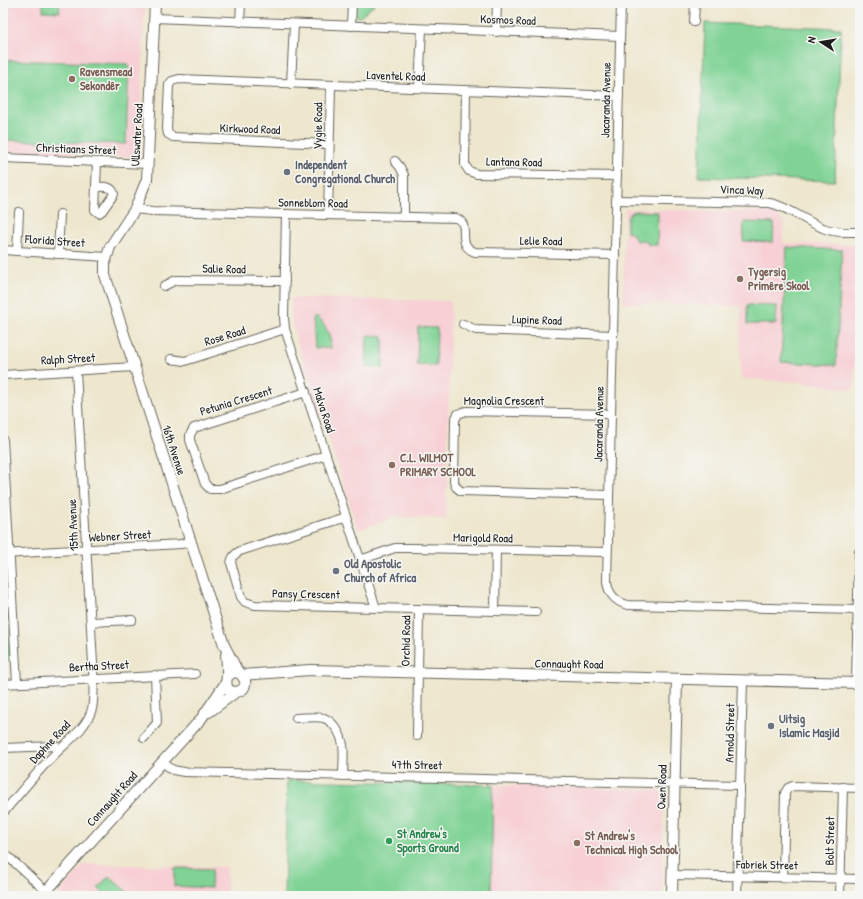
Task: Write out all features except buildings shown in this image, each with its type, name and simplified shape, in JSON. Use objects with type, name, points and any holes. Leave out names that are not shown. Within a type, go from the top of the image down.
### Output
[{"type":"street","name":"Ullswater Road","points":[[106,257],[112,242],[135,209],[145,187],[148,164],[155,3]]},
{"type":"street","points":[[240,22],[241,3]]},
{"type":"street","points":[[351,26],[352,3]]},
{"type":"street","points":[[496,32],[497,3]]},
{"type":"street","name":"Jacaranda Avenue","points":[[621,3],[607,552],[608,589],[615,599],[624,604],[858,610]]},
{"type":"street","points":[[694,3],[694,22]]},
{"type":"street","name":"Kosmos Road","points":[[154,18],[620,36]]},
{"type":"street","points":[[291,84],[294,24]]},
{"type":"street","points":[[419,88],[422,29]]},
{"type":"street","name":"Laventel Road","points":[[170,136],[167,129],[168,88],[172,81],[179,79],[619,96]]},
{"type":"street","name":"Vygie Road","points":[[328,215],[331,85]]},
{"type":"street","name":"Lantana Road","points":[[466,90],[465,165],[472,173],[617,176]]},
{"type":"street","name":"Kirkwood Road","points":[[170,136],[176,138],[329,144]]},
{"type":"street","name":"Christiaans Street","points":[[3,158],[148,164]]},
{"type":"street","points":[[395,161],[400,166],[404,175],[404,217]]},
{"type":"street","points":[[96,187],[97,162]]},
{"type":"street","name":"Vinca Way","points":[[616,200],[770,203],[780,205],[824,229],[860,232]]},
{"type":"street","name":"Sonneblom Road","points":[[135,209],[152,211],[458,219],[464,224],[464,242],[467,247]]},
{"type":"street","points":[[17,251],[19,212]]},
{"type":"street","points":[[58,254],[60,214]]},
{"type":"street","name":"Malva Road","points":[[286,214],[285,329],[376,608]]},
{"type":"street","name":"Lelie Road","points":[[467,247],[472,251],[478,252],[615,255]]},
{"type":"street","name":"Florida Street","points":[[3,250],[106,257]]},
{"type":"street","name":"16th Avenue","points":[[106,257],[106,280],[190,542],[226,651],[240,674]]},
{"type":"street","name":"Salie Road","points":[[164,286],[176,280],[285,282]]},
{"type":"street","name":"Lupine Road","points":[[463,324],[476,330],[613,335]]},
{"type":"street","name":"Rose Road","points":[[171,359],[185,361],[285,329]]},
{"type":"street","name":"Ralph Street","points":[[3,375],[134,367]]},
{"type":"street","name":"15th Avenue","points":[[76,371],[93,679]]},
{"type":"street","name":"Petunia Crescent","points":[[306,392],[194,428],[190,435],[190,440],[205,484],[210,489],[220,489],[326,455]]},
{"type":"street","name":"Magnolia Crescent","points":[[609,495],[461,491],[456,487],[454,482],[454,420],[458,414],[466,411],[611,414]]},
{"type":"street","points":[[3,440],[6,554],[17,683]]},
{"type":"street","name":"Pansy Crescent","points":[[346,517],[236,553],[231,563],[238,589],[245,602],[255,605],[536,612]]},
{"type":"street","name":"Webner Street","points":[[6,554],[181,544],[190,542]]},
{"type":"street","name":"Marigold Road","points":[[360,560],[395,548],[607,552]]},
{"type":"street","points":[[495,611],[496,550]]},
{"type":"street","points":[[858,683],[860,552]]},
{"type":"street","name":"Orchid Road","points":[[417,736],[419,609]]},
{"type":"street","points":[[91,622],[132,620]]},
{"type":"street","name":"16th Avenue","points":[[226,651],[226,680]]},
{"type":"street","name":"Connaught Road","points":[[240,674],[310,670],[858,683]]},
{"type":"street","points":[[233,672],[240,674],[246,680],[240,689],[229,690],[226,680],[233,672]]},
{"type":"street","name":"Connaught Road","points":[[201,719],[240,689],[278,672]]},
{"type":"street","name":"Bertha Street","points":[[3,684],[195,674]]},
{"type":"street","points":[[144,738],[157,723],[155,675]]},
{"type":"street","name":"Daphne Road","points":[[3,813],[49,760],[73,738],[86,721],[92,709],[93,679]]},
{"type":"street","name":"Owen Road","points":[[672,896],[678,679]]},
{"type":"street","name":"Connaught Road","points":[[44,894],[201,719],[226,680]]},
{"type":"street","name":"Arnold Street","points":[[737,896],[743,680]]},
{"type":"street","points":[[296,718],[321,717],[334,725],[344,743],[343,776]]},
{"type":"street","points":[[3,748],[56,746],[60,749]]},
{"type":"street","name":"47th Street","points":[[162,762],[173,770],[184,772],[675,783]]},
{"type":"street","points":[[675,783],[740,785]]},
{"type":"street","points":[[783,877],[786,790],[793,786],[860,788]]},
{"type":"street","name":"Bolt Street","points":[[840,896],[843,787]]},
{"type":"street","points":[[3,852],[44,894]]},
{"type":"street","name":"Fabriek Street","points":[[673,875],[860,879]]},
{"type":"shaded area","name":"Ravensmead Sekondêr","points":[[3,3],[142,3],[145,6],[139,157],[3,151]]},
{"type":"shaded area","name":"Tygersig Primêre Skool","points":[[625,209],[774,212],[784,222],[783,243],[858,245],[854,390],[802,382],[742,379],[740,375],[741,306],[623,303]]},
{"type":"shaded area","name":"C.L. WILMOT PRIMARY SCHOOL","points":[[291,298],[451,301],[446,519],[396,517],[358,530],[291,323]]},
{"type":"shaded area","name":"St Andrew's Technical High School","points":[[493,785],[659,790],[662,792],[664,798],[662,896],[491,896]]},
{"type":"shaded area","points":[[85,864],[227,867],[227,896],[56,896]]},
{"type":"green space","points":[[43,3],[60,3],[59,12],[43,11]]},
{"type":"green space","points":[[355,3],[376,3],[360,17],[355,16]]},
{"type":"green space","points":[[705,23],[841,28],[835,181],[699,177]]},
{"type":"green space","points":[[3,60],[129,64],[126,144],[3,140]]},
{"type":"green space","points":[[635,211],[658,212],[657,245],[648,245],[647,241],[643,240],[636,241],[632,233],[627,231],[628,217]]},
{"type":"green space","points":[[744,222],[774,223],[773,242],[743,241]]},
{"type":"green space","points":[[787,247],[842,250],[836,365],[781,362]]},
{"type":"green space","points":[[747,305],[777,306],[776,324],[747,324]]},
{"type":"green space","points":[[313,318],[317,318],[326,328],[330,338],[331,348],[315,348]]},
{"type":"green space","points":[[418,327],[437,328],[436,366],[417,365]]},
{"type":"green space","points":[[367,335],[383,336],[383,368],[366,367]]},
{"type":"green space","points":[[3,612],[8,612],[9,661],[3,661]]},
{"type":"green space","name":"St Andrew's Sports Ground","points":[[287,780],[493,785],[491,896],[284,896]]},
{"type":"green space","points":[[175,868],[212,869],[211,888],[174,886]]},
{"type":"green space","points":[[109,876],[131,896],[107,896],[98,888]]},
{"type":"place","name":"Ravensmead Sekondêr","points":[[72,79]]},
{"type":"place","name":"Independent Congregational Church","points":[[287,172]]},
{"type":"place","name":"Tygersig Primêre Skool","points":[[740,279]]},
{"type":"place","name":"C.L. WILMOT PRIMARY SCHOOL","points":[[392,465]]},
{"type":"place","name":"Old Apostolic Church of Africa","points":[[336,571]]},
{"type":"place","name":"Uitsig Islamic Masjid","points":[[771,726]]},
{"type":"place","name":"St Andrew's Sports Ground","points":[[389,841]]},
{"type":"place","name":"St Andrew's Technical High School","points":[[577,843]]}]
